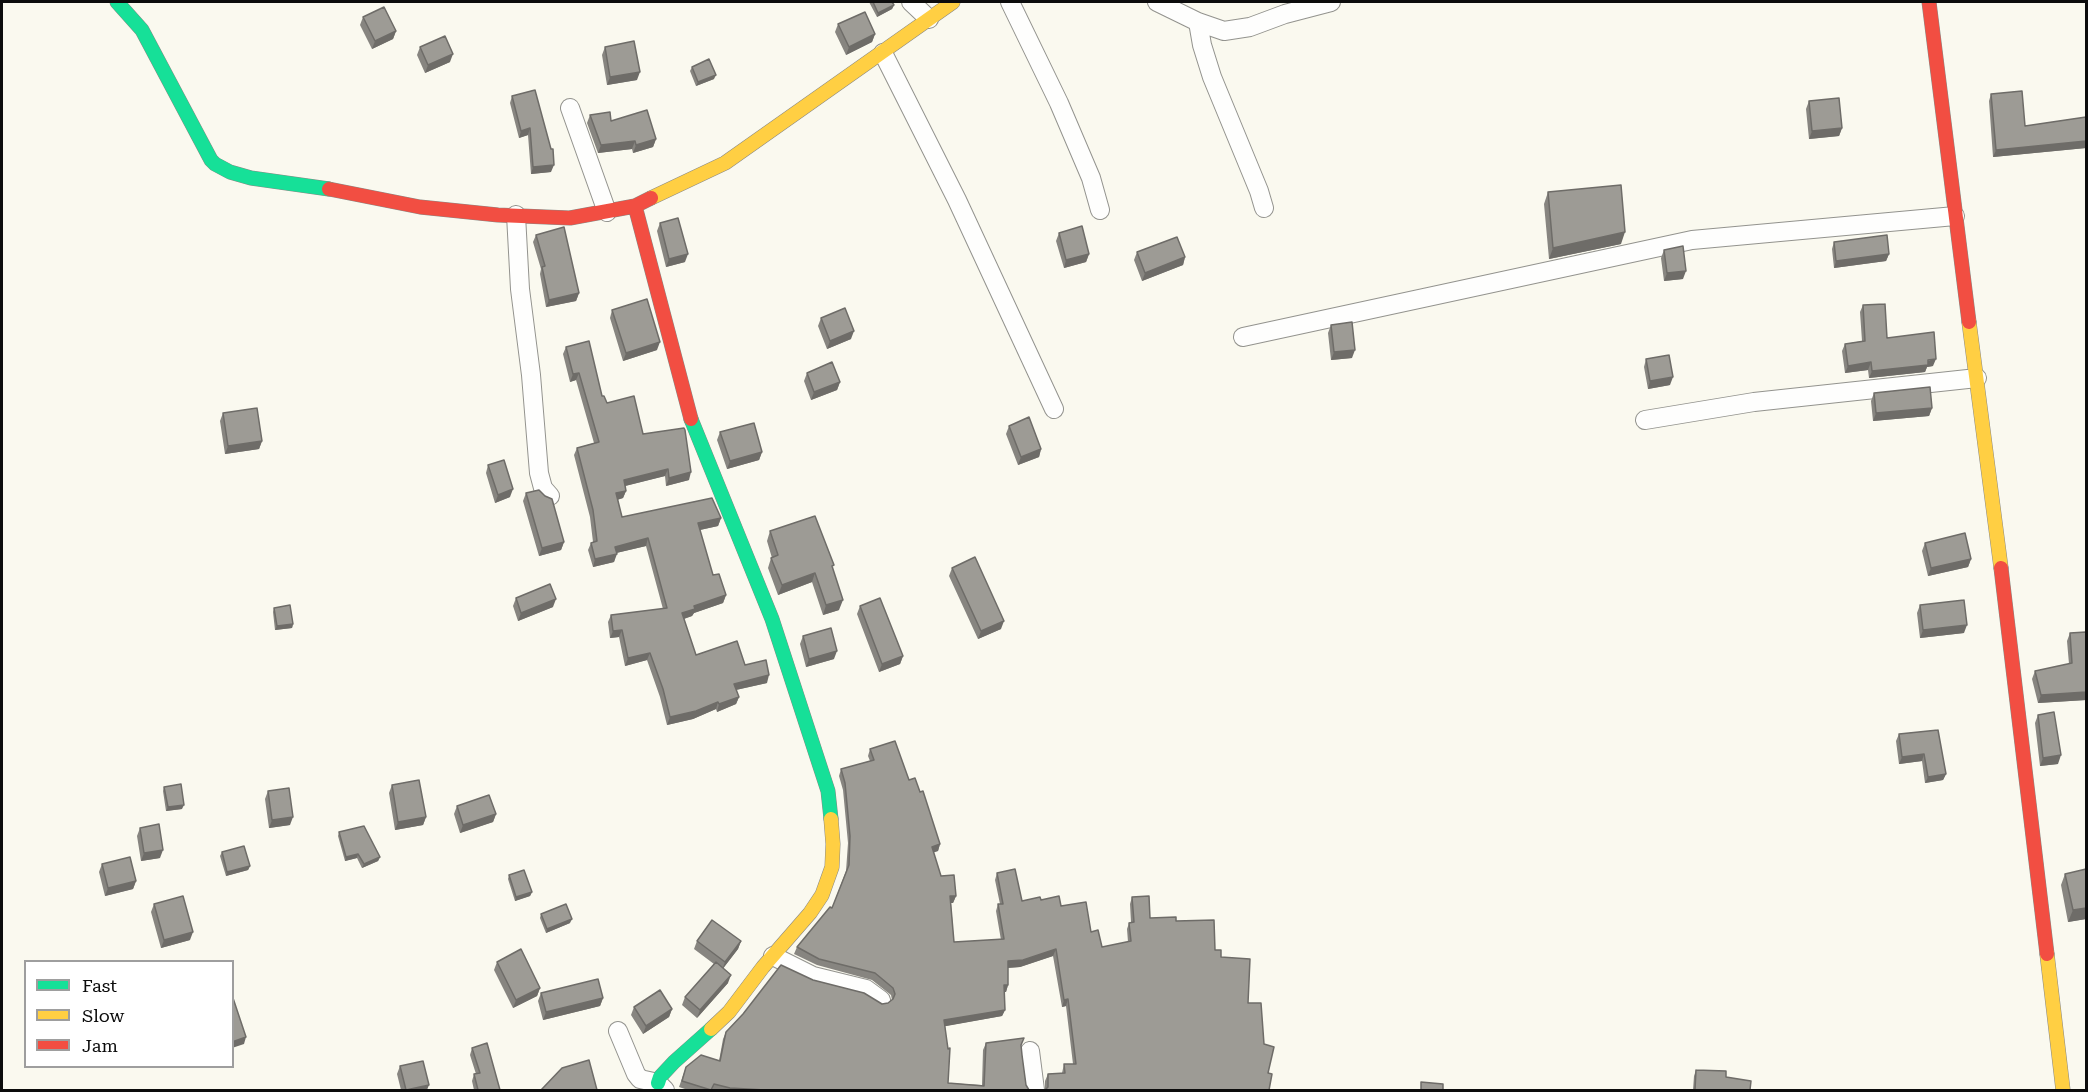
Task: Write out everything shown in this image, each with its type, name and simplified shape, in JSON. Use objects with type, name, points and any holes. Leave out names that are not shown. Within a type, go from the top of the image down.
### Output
[{"type":"street","points":[[117,2],[141,30],[211,160],[230,172],[251,178],[331,189],[420,207],[570,218],[635,206],[724,163],[953,2]]},
{"type":"street","points":[[911,2],[929,19]]},
{"type":"street","points":[[1010,2],[1059,103],[1091,178],[1100,210]]},
{"type":"street","points":[[1157,2],[1198,22],[1224,31],[1258,24],[1331,2]]},
{"type":"street","points":[[1929,2],[2001,566],[2063,1090]]},
{"type":"street","points":[[1198,22],[1212,77],[1264,208]]},
{"type":"street","points":[[883,53],[957,200],[1054,409]]},
{"type":"street","points":[[570,108],[607,212]]},
{"type":"street","points":[[618,1031],[636,1074],[661,1087],[660,1077],[729,1012],[818,902],[832,867],[833,844],[828,791],[772,619],[691,419],[635,206]]},
{"type":"street","points":[[516,215],[520,289],[531,375],[539,472],[543,488],[550,496]]},
{"type":"street","points":[[1243,337],[1692,240],[1955,216]]},
{"type":"street","points":[[1645,420],[1754,402],[1977,378]]},
{"type":"street","points":[[772,956],[813,976],[866,989],[881,1000]]},
{"type":"street","points":[[1030,1051],[1035,1090]]},
{"type":"building","points":[[873,2],[892,2],[894,5],[878,13]]},
{"type":"building","points":[[384,7],[396,31],[375,41],[363,17]]},
{"type":"building","points":[[865,12],[875,34],[849,47],[838,24]]},
{"type":"building","points":[[445,36],[453,54],[428,65],[420,47]]},
{"type":"building","points":[[634,41],[640,72],[610,77],[605,47]]},
{"type":"building","points":[[709,59],[716,75],[698,82],[692,67]]},
{"type":"building","points":[[535,90],[551,149],[553,149],[554,165],[533,167],[530,128],[521,131],[512,96]]},
{"type":"building","points":[[2022,91],[2025,126],[2086,117],[2086,141],[1996,150],[1991,94]]},
{"type":"building","points":[[1839,98],[1842,128],[1812,131],[1809,101]]},
{"type":"building","points":[[647,110],[656,139],[636,145],[635,141],[601,145],[590,115],[610,112],[611,121]]},
{"type":"building","points":[[1621,185],[1625,232],[1553,248],[1548,192]]},
{"type":"building","points":[[678,218],[688,254],[669,259],[660,223]]},
{"type":"building","points":[[1082,226],[1089,254],[1066,260],[1059,233]]},
{"type":"building","points":[[564,227],[579,293],[549,300],[542,267],[545,266],[536,235]]},
{"type":"building","points":[[1887,235],[1889,254],[1836,261],[1834,242]]},
{"type":"building","points":[[1177,237],[1185,257],[1145,273],[1137,252]]},
{"type":"building","points":[[1683,246],[1686,271],[1667,273],[1664,250]]},
{"type":"building","points":[[647,299],[660,342],[626,353],[612,310]]},
{"type":"building","points":[[1885,304],[1887,338],[1934,332],[1936,359],[1928,360],[1928,365],[1872,371],[1871,362],[1848,366],[1845,344],[1865,341],[1863,305]]},
{"type":"building","points":[[845,308],[854,331],[830,341],[821,318]]},
{"type":"building","points":[[1352,322],[1355,350],[1334,352],[1331,325]]},
{"type":"building","points":[[589,341],[602,396],[607,403],[634,396],[643,434],[684,428],[685,430],[691,472],[669,478],[668,469],[624,480],[626,491],[616,493],[622,517],[712,498],[721,518],[698,523],[713,575],[719,574],[726,595],[694,606],[695,609],[682,613],[696,655],[737,641],[745,665],[766,660],[769,675],[734,684],[739,697],[670,717],[650,653],[628,658],[622,630],[613,631],[611,615],[667,608],[648,538],[615,547],[617,554],[595,559],[591,543],[597,541],[593,510],[577,448],[599,442],[579,373],[573,374],[566,347]]},
{"type":"building","points":[[1669,355],[1673,377],[1650,381],[1646,359]]},
{"type":"building","points":[[832,362],[840,382],[814,392],[807,373]]},
{"type":"building","points":[[1930,387],[1932,408],[1876,413],[1874,393]]},
{"type":"building","points":[[257,408],[262,441],[228,446],[223,413]]},
{"type":"building","points":[[1029,417],[1041,449],[1021,457],[1009,426]]},
{"type":"building","points":[[754,423],[762,452],[730,461],[720,432]]},
{"type":"building","points":[[504,460],[513,489],[498,495],[488,465]]},
{"type":"building","points":[[539,490],[552,499],[564,542],[542,548],[526,493]]},
{"type":"building","points":[[815,516],[834,565],[832,566],[843,600],[826,605],[815,573],[782,585],[771,558],[778,555],[770,531]]},
{"type":"building","points":[[1965,533],[1971,559],[1931,568],[1925,543]]},
{"type":"building","points":[[975,557],[1004,621],[981,631],[952,568]]},
{"type":"building","points":[[550,584],[556,599],[521,613],[516,598]]},
{"type":"building","points":[[880,598],[903,656],[882,664],[860,606]]},
{"type":"building","points":[[1964,600],[1967,625],[1923,630],[1920,605]]},
{"type":"building","points":[[290,605],[293,624],[277,626],[274,608]]},
{"type":"building","points":[[831,628],[837,651],[809,659],[803,636]]},
{"type":"building","points":[[2086,632],[2086,692],[2041,695],[2035,671],[2072,663],[2070,633]]},
{"type":"building","points":[[2054,712],[2061,755],[2043,758],[2038,715]]},
{"type":"building","points":[[1938,730],[1946,774],[1928,777],[1924,754],[1902,757],[1899,734]]},
{"type":"building","points":[[895,741],[909,780],[915,778],[920,792],[923,791],[940,844],[932,847],[941,876],[954,875],[956,896],[950,896],[954,942],[1004,939],[998,904],[1003,904],[997,873],[1015,869],[1022,901],[1059,896],[1061,906],[1086,902],[1091,932],[1098,930],[1102,947],[1131,941],[1129,923],[1134,922],[1132,897],[1149,896],[1150,918],[1176,917],[1176,921],[1214,920],[1215,950],[1221,950],[1221,957],[1250,959],[1248,1003],[1261,1003],[1264,1044],[1274,1047],[1268,1073],[1272,1074],[1269,1090],[1045,1090],[1048,1087],[1048,1074],[1065,1073],[1064,1064],[1076,1064],[1068,999],[1064,1000],[1056,949],[1023,960],[1008,961],[1008,985],[1004,985],[1005,1010],[944,1020],[948,1049],[950,1048],[948,1083],[984,1086],[986,1043],[1024,1038],[1021,1045],[1026,1085],[1029,1090],[765,1090],[730,1088],[714,1084],[711,1090],[682,1081],[686,1067],[701,1055],[720,1061],[726,1032],[781,965],[813,980],[864,993],[882,1004],[893,999],[895,994],[893,988],[875,973],[819,959],[797,947],[830,907],[832,908],[849,865],[850,836],[845,783],[841,769],[874,760],[870,749]]},
{"type":"building","points":[[419,780],[426,817],[398,822],[392,785]]},
{"type":"building","points":[[181,784],[184,805],[168,807],[164,787]]},
{"type":"building","points":[[289,788],[293,817],[272,820],[268,791]]},
{"type":"building","points":[[489,795],[496,814],[463,825],[457,806]]},
{"type":"building","points":[[159,824],[163,850],[144,853],[140,828]]},
{"type":"building","points":[[364,826],[380,857],[364,864],[358,854],[346,857],[339,832]]},
{"type":"building","points":[[244,846],[250,866],[227,872],[222,852]]},
{"type":"building","points":[[130,857],[136,881],[108,888],[102,864]]},
{"type":"building","points":[[2086,869],[2086,908],[2073,910],[2065,874]]},
{"type":"building","points":[[524,870],[532,892],[516,897],[509,875]]},
{"type":"building","points":[[183,896],[193,932],[164,940],[154,904]]},
{"type":"building","points":[[566,904],[572,919],[547,929],[541,914]]},
{"type":"building","points":[[712,920],[741,941],[725,962],[697,941]]},
{"type":"building","points":[[521,949],[540,988],[516,1000],[497,962]]},
{"type":"building","points":[[716,962],[731,975],[700,1010],[685,997]]},
{"type":"building","points":[[598,979],[603,998],[546,1012],[541,993]]},
{"type":"building","points":[[660,990],[672,1009],[646,1026],[634,1007]]},
{"type":"building","points":[[234,1001],[246,1037],[234,1041]]},
{"type":"building","points":[[487,1043],[500,1090],[478,1090],[474,1074],[480,1073],[472,1048]]},
{"type":"building","points":[[589,1060],[597,1090],[541,1090],[562,1068]]},
{"type":"building","points":[[423,1061],[429,1085],[406,1090],[400,1066]]},
{"type":"building","points":[[1696,1070],[1726,1071],[1726,1077],[1751,1081],[1750,1090],[1695,1090]]},
{"type":"building","points":[[1421,1082],[1443,1084],[1443,1090],[1421,1090]]},
{"type":"traffic: fast","points":[[117,2],[142,30],[215,164],[230,172],[251,178],[329,189]]},
{"type":"traffic: fast","points":[[691,419],[772,619],[828,791],[831,819]]},
{"type":"traffic: fast","points":[[658,1083],[660,1077],[674,1062],[711,1029]]},
{"type":"traffic: slow","points":[[651,198],[725,163],[953,2]]},
{"type":"traffic: slow","points":[[1969,322],[2001,568]]},
{"type":"traffic: slow","points":[[711,1029],[729,1012],[763,967],[810,913],[822,895],[832,867],[831,819]]},
{"type":"traffic: slow","points":[[2047,954],[2063,1090]]},
{"type":"traffic: jam","points":[[1929,2],[1969,322]]},
{"type":"traffic: jam","points":[[329,189],[420,207],[498,215],[570,218],[635,206],[651,198]]},
{"type":"traffic: jam","points":[[635,206],[691,419]]},
{"type":"traffic: jam","points":[[2001,568],[2047,954]]}]
